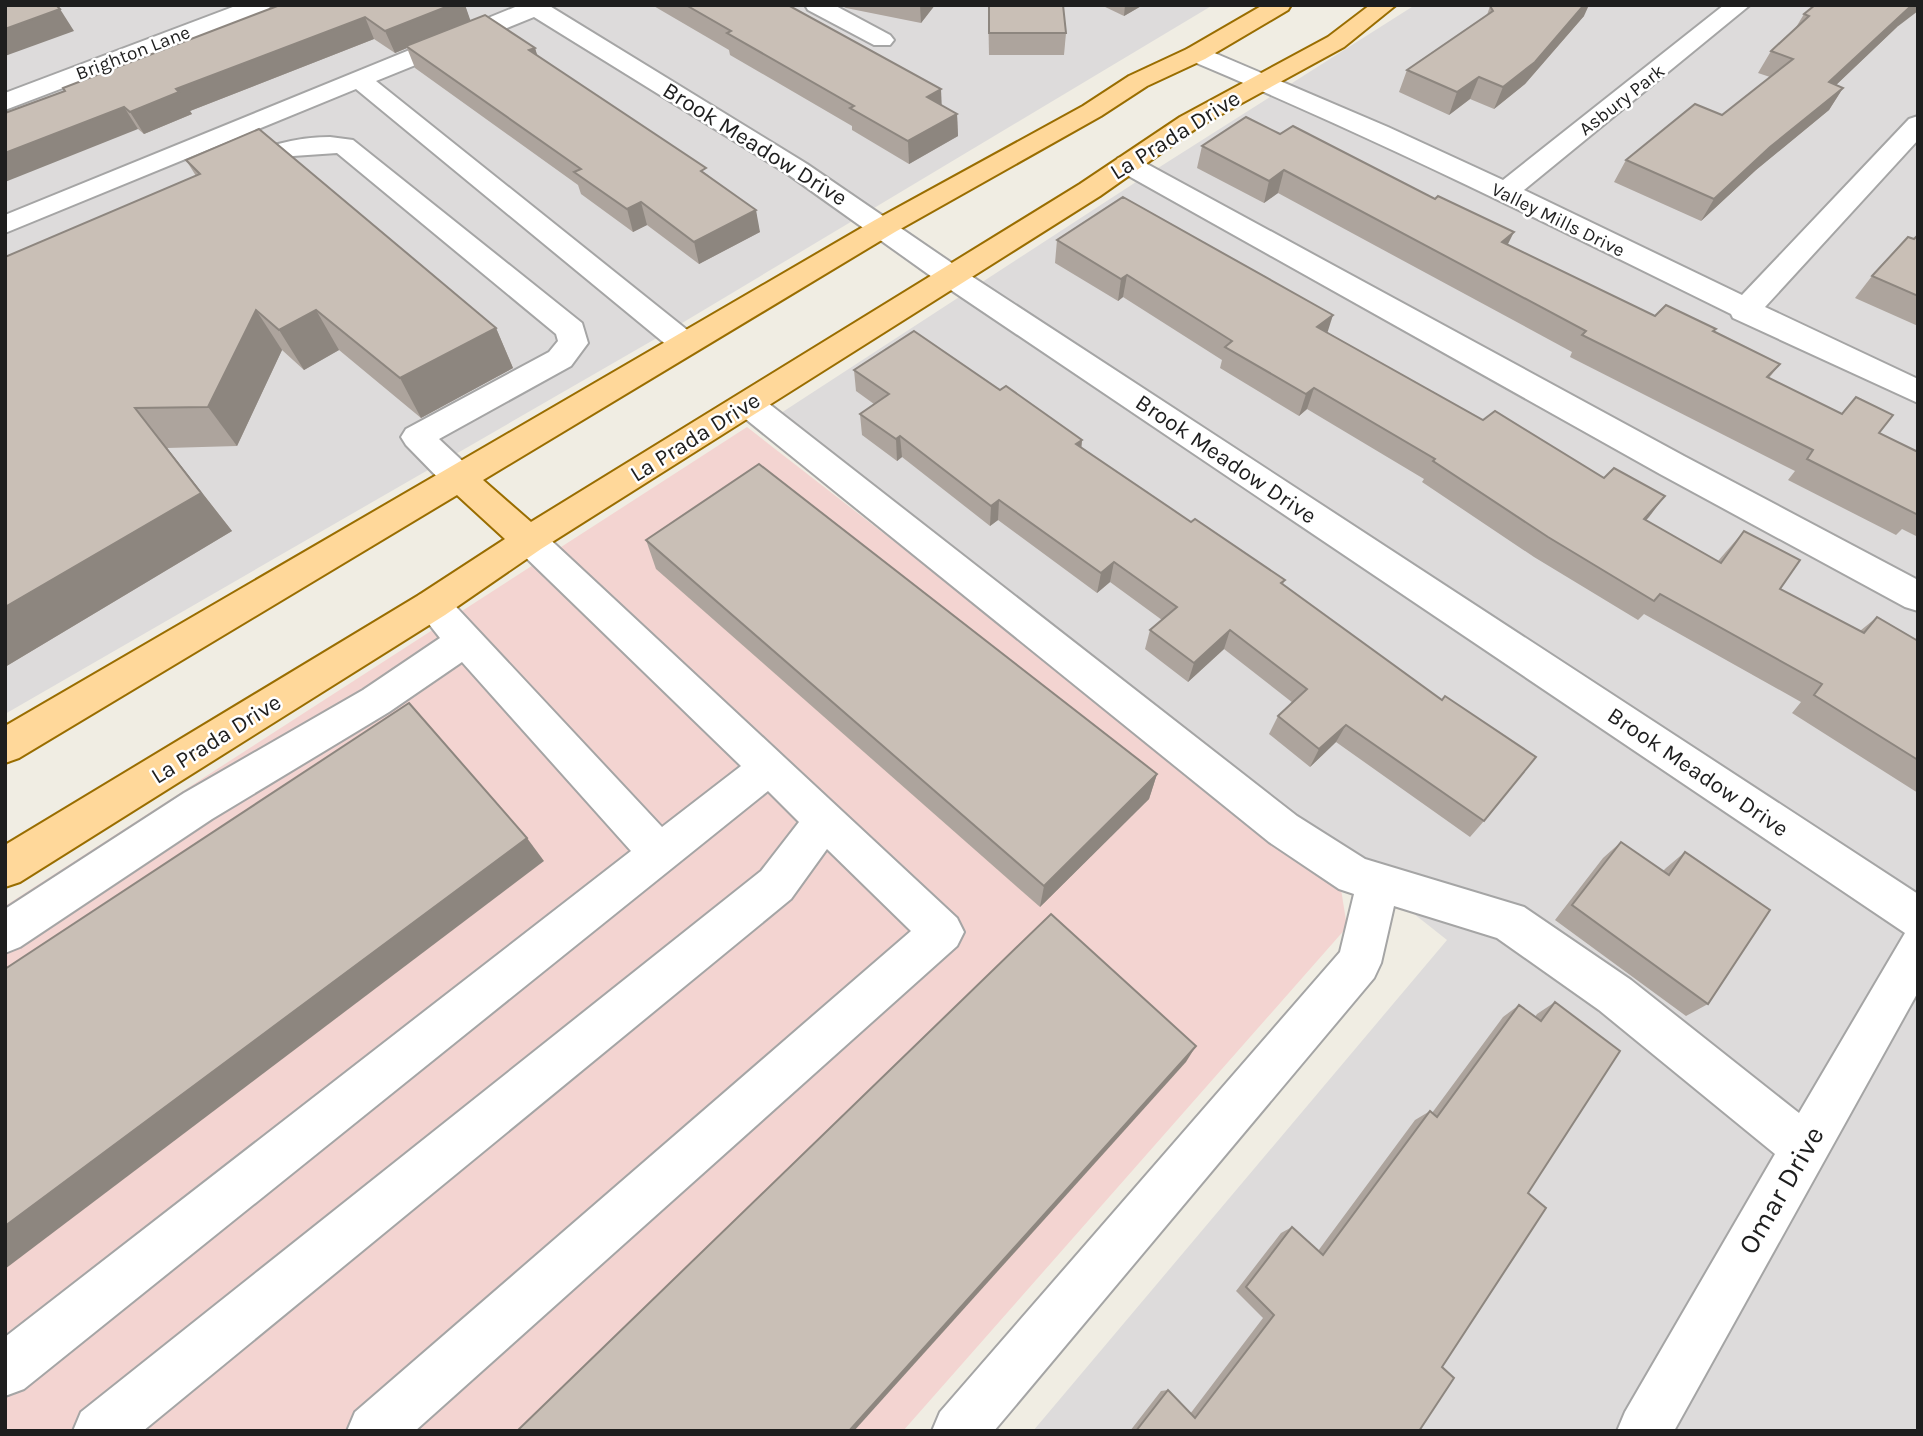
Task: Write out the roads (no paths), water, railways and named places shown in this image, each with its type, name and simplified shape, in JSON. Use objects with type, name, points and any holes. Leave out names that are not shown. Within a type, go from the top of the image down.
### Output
[{"type":"main road","points":[[5,746],[885,226],[1083,117],[1138,81],[1196,54],[1280,5]]},
{"type":"main road","name":"La Prada Drive","points":[[5,868],[432,605],[529,540],[952,277],[1189,122],[1336,42],[1385,5]]},
{"type":"main road","points":[[459,478],[529,540]]},
{"type":"street","name":"Brighton Lane","points":[[5,102],[260,5]]},
{"type":"street","points":[[816,5],[883,40]]},
{"type":"street","name":"Asbury Park","points":[[1504,193],[1739,5]]},
{"type":"street","points":[[5,225],[533,6]]},
{"type":"street","name":"Brook Meadow Drive","points":[[533,6],[731,127],[885,226],[952,277],[1918,918]]},
{"type":"street","name":"Valley Mills Drive","points":[[1196,54],[1264,82],[1504,193],[1744,311],[1918,392]]},
{"type":"street","points":[[359,79],[685,344]]},
{"type":"street","points":[[1744,311],[1918,124]]},
{"type":"street","points":[[208,180],[271,153],[296,146],[344,146],[570,330],[573,344],[560,359],[417,437],[459,478]]},
{"type":"street","points":[[1126,164],[1695,478],[1918,597]]},
{"type":"street","points":[[748,404],[1283,829],[1354,875],[1509,920],[1615,995],[1805,1148]]},
{"type":"street","points":[[374,1431],[943,932],[529,540]]},
{"type":"street","points":[[432,605],[661,854]]},
{"type":"street","points":[[5,933],[198,806],[376,701],[465,640]]},
{"type":"street","points":[[5,1370],[769,766]]},
{"type":"street","points":[[100,1431],[776,885],[825,820]]},
{"type":"street","points":[[959,1431],[1359,963],[1378,882]]},
{"type":"street","name":"Omar Drive","points":[[1644,1431],[1918,949]]}]
